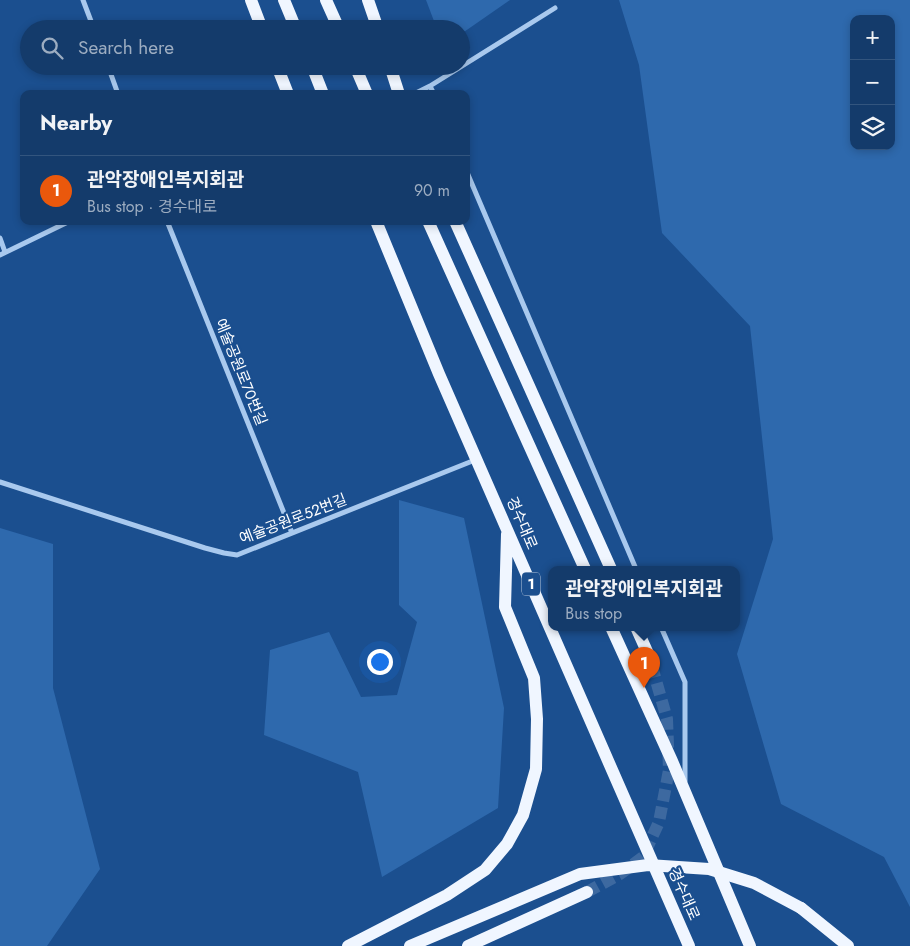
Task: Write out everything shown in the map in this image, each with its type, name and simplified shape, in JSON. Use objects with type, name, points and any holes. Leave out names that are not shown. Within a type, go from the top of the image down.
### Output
[{"type":"main road","points":[[251,0],[259,20]]},
{"type":"main road","points":[[284,0],[292,20]]},
{"type":"main road","points":[[326,0],[335,20]]},
{"type":"main road","points":[[368,0],[375,20]]},
{"type":"main road","points":[[281,75],[286,90]]},
{"type":"main road","points":[[316,75],[321,90]]},
{"type":"main road","points":[[359,75],[365,90]]},
{"type":"main road","points":[[393,75],[398,90]]},
{"type":"main road","name":"경수대로","points":[[378,225],[439,374],[478,459],[548,623]]},
{"type":"main road","points":[[430,225],[584,566]]},
{"type":"main road","points":[[457,225],[610,566]]},
{"type":"main road","points":[[348,946],[447,895],[485,870],[507,844],[523,815],[536,769],[537,720],[534,678],[505,607],[507,529]]},
{"type":"main road","name":"경수대로","points":[[552,631],[689,946]]},
{"type":"main road","points":[[613,631],[685,792],[750,946]]},
{"type":"main road","points":[[638,631],[650,656]]},
{"type":"main road","points":[[410,946],[580,874],[648,865],[709,869],[754,883],[801,908],[848,946]]},
{"type":"main road","points":[[468,946],[587,892]]},
{"type":"street","points":[[83,0],[91,20]]},
{"type":"street","points":[[470,61],[555,8]]},
{"type":"street","points":[[111,75],[117,90]]},
{"type":"street","points":[[422,90],[448,75]]},
{"type":"street","points":[[430,86],[432,90]]},
{"type":"street","points":[[470,179],[635,566]]},
{"type":"street","points":[[0,238],[3,253],[62,225]]},
{"type":"street","name":"예술공원로70번길","points":[[169,225],[292,533]]},
{"type":"street","name":"예술공원로52번길","points":[[0,482],[224,553],[237,555],[478,459]]},
{"type":"street","points":[[663,631],[685,682],[685,792]]},
{"type":"shaded area","points":[[426,0],[510,0],[470,28],[470,20],[434,20]]},
{"type":"shaded area","points":[[619,0],[910,0],[910,907],[884,857],[781,804],[737,654],[773,539],[750,326],[662,233],[639,65]]},
{"type":"shaded area","points":[[399,500],[464,518],[504,708],[498,808],[382,877],[358,772],[264,735],[270,650],[329,632],[361,697],[397,695],[417,622],[399,605]]},
{"type":"shaded area","points":[[0,528],[53,544],[53,688],[100,869],[47,946],[0,946]]},
{"type":"tunnel","points":[[587,892],[620,874],[643,857],[659,822],[669,770],[667,719],[649,656]]},
{"type":"place","name":"관악장애인복지회관","points":[[644,688]]}]
